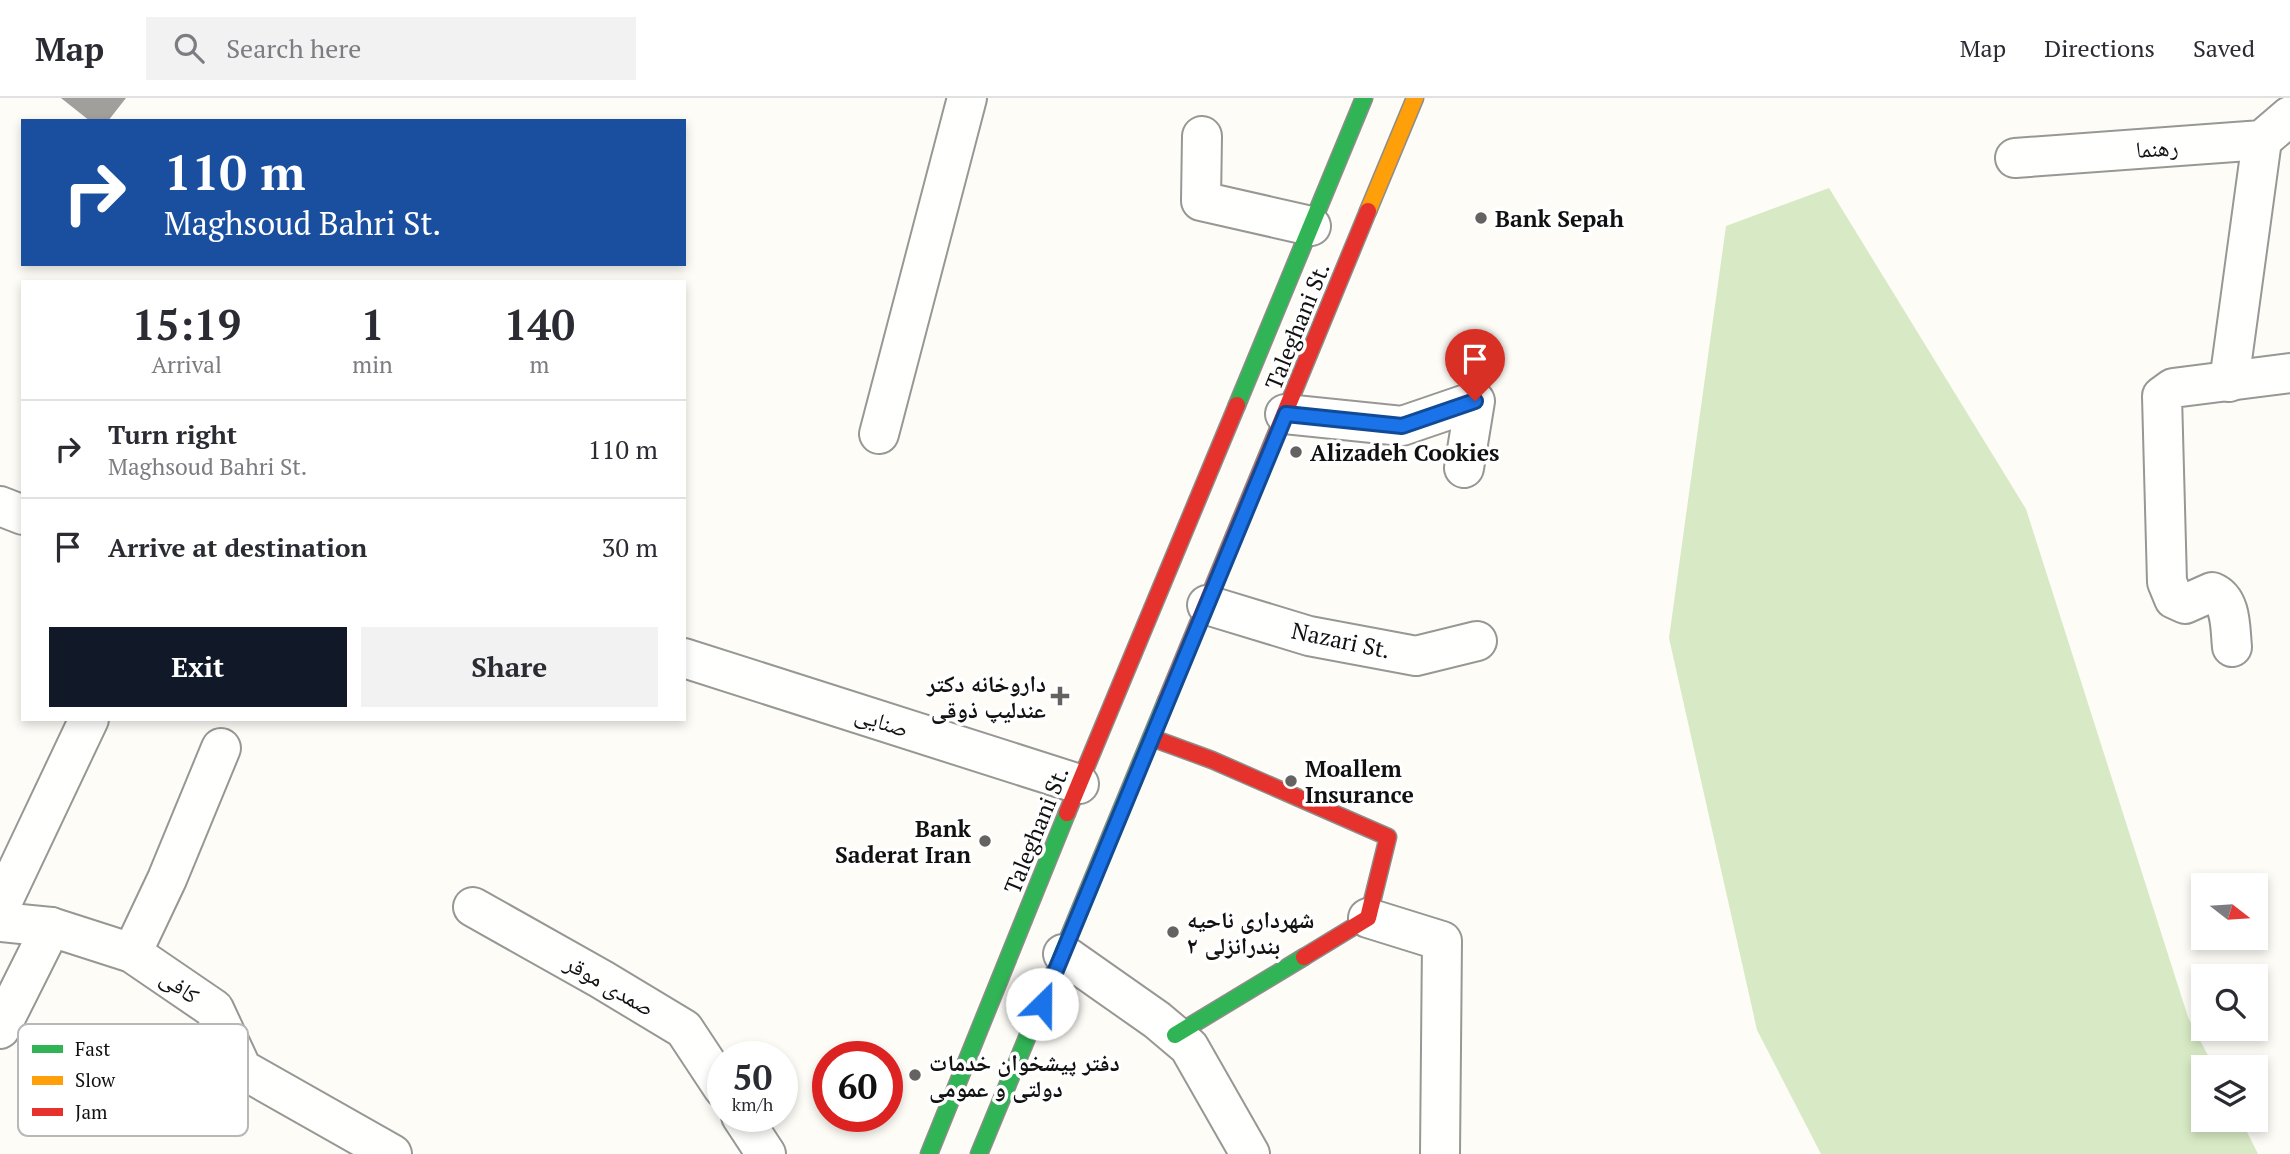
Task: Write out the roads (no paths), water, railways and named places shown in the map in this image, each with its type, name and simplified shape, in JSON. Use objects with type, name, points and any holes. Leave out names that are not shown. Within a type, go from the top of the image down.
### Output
[{"type":"main road","name":"Taleghani St.","points":[[929,1154],[1102,793],[1311,226],[1364,98]]},
{"type":"main road","name":"Taleghani St.","points":[[979,1154],[1063,954],[1102,793],[1152,738],[1415,98]]},
{"type":"main road","points":[[1152,738],[1212,760],[1388,837],[1368,918],[1175,1035]]},
{"type":"street","points":[[879,434],[967,98]]},
{"type":"street","points":[[2229,382],[2276,128]]},
{"type":"street","name":"رهنما","points":[[2015,158],[2276,128]]},
{"type":"street","points":[[1202,136],[1202,201],[1311,226]]},
{"type":"street","points":[[2232,648],[2227,605],[2220,595],[2212,592],[2185,604],[2174,599],[2167,582],[2162,396],[2173,388],[2290,373]]},
{"type":"street","points":[[1286,414],[1402,426],[1475,401],[1464,468]]},
{"type":"street","points":[[0,506],[21,514]]},
{"type":"street","name":"Nazari St.","points":[[1207,605],[1309,636],[1416,656],[1477,641]]},
{"type":"street","name":"صنایی","points":[[686,659],[1102,793]]},
{"type":"street","points":[[0,907],[88,721]]},
{"type":"street","points":[[132,953],[167,879],[221,748]]},
{"type":"street","name":"صمدی موقر","points":[[473,907],[684,1029],[707,1064]]},
{"type":"street","points":[[1368,918],[1442,940],[1440,1154]]},
{"type":"street","name":"کافی","points":[[0,922],[51,927],[132,953],[214,1009],[221,1024]]},
{"type":"street","points":[[0,1029],[51,927]]},
{"type":"street","points":[[1063,954],[1189,1047],[1250,1154]]},
{"type":"street","name":"کافی","points":[[248,1072],[392,1154]]},
{"type":"street","points":[[752,1132],[766,1154]]},
{"type":"place","name":"Bank Sepah","points":[[1481,218]]},
{"type":"place","name":"Alizadeh Cookies","points":[[1296,452]]},
{"type":"place","name":"داروخانه دکتر عندلیپ ذوقی","points":[[1060,696]]},
{"type":"place","name":"Moallem Insurance","points":[[1291,781]]},
{"type":"place","name":"Bank Saderat Iran","points":[[985,841]]},
{"type":"place","name":"شهرداری ناحیه ۲ بندرانزلی","points":[[1173,932]]},
{"type":"place","name":"دفتر پیشخوان خدمات دولتی و عمومی","points":[[915,1075]]}]
